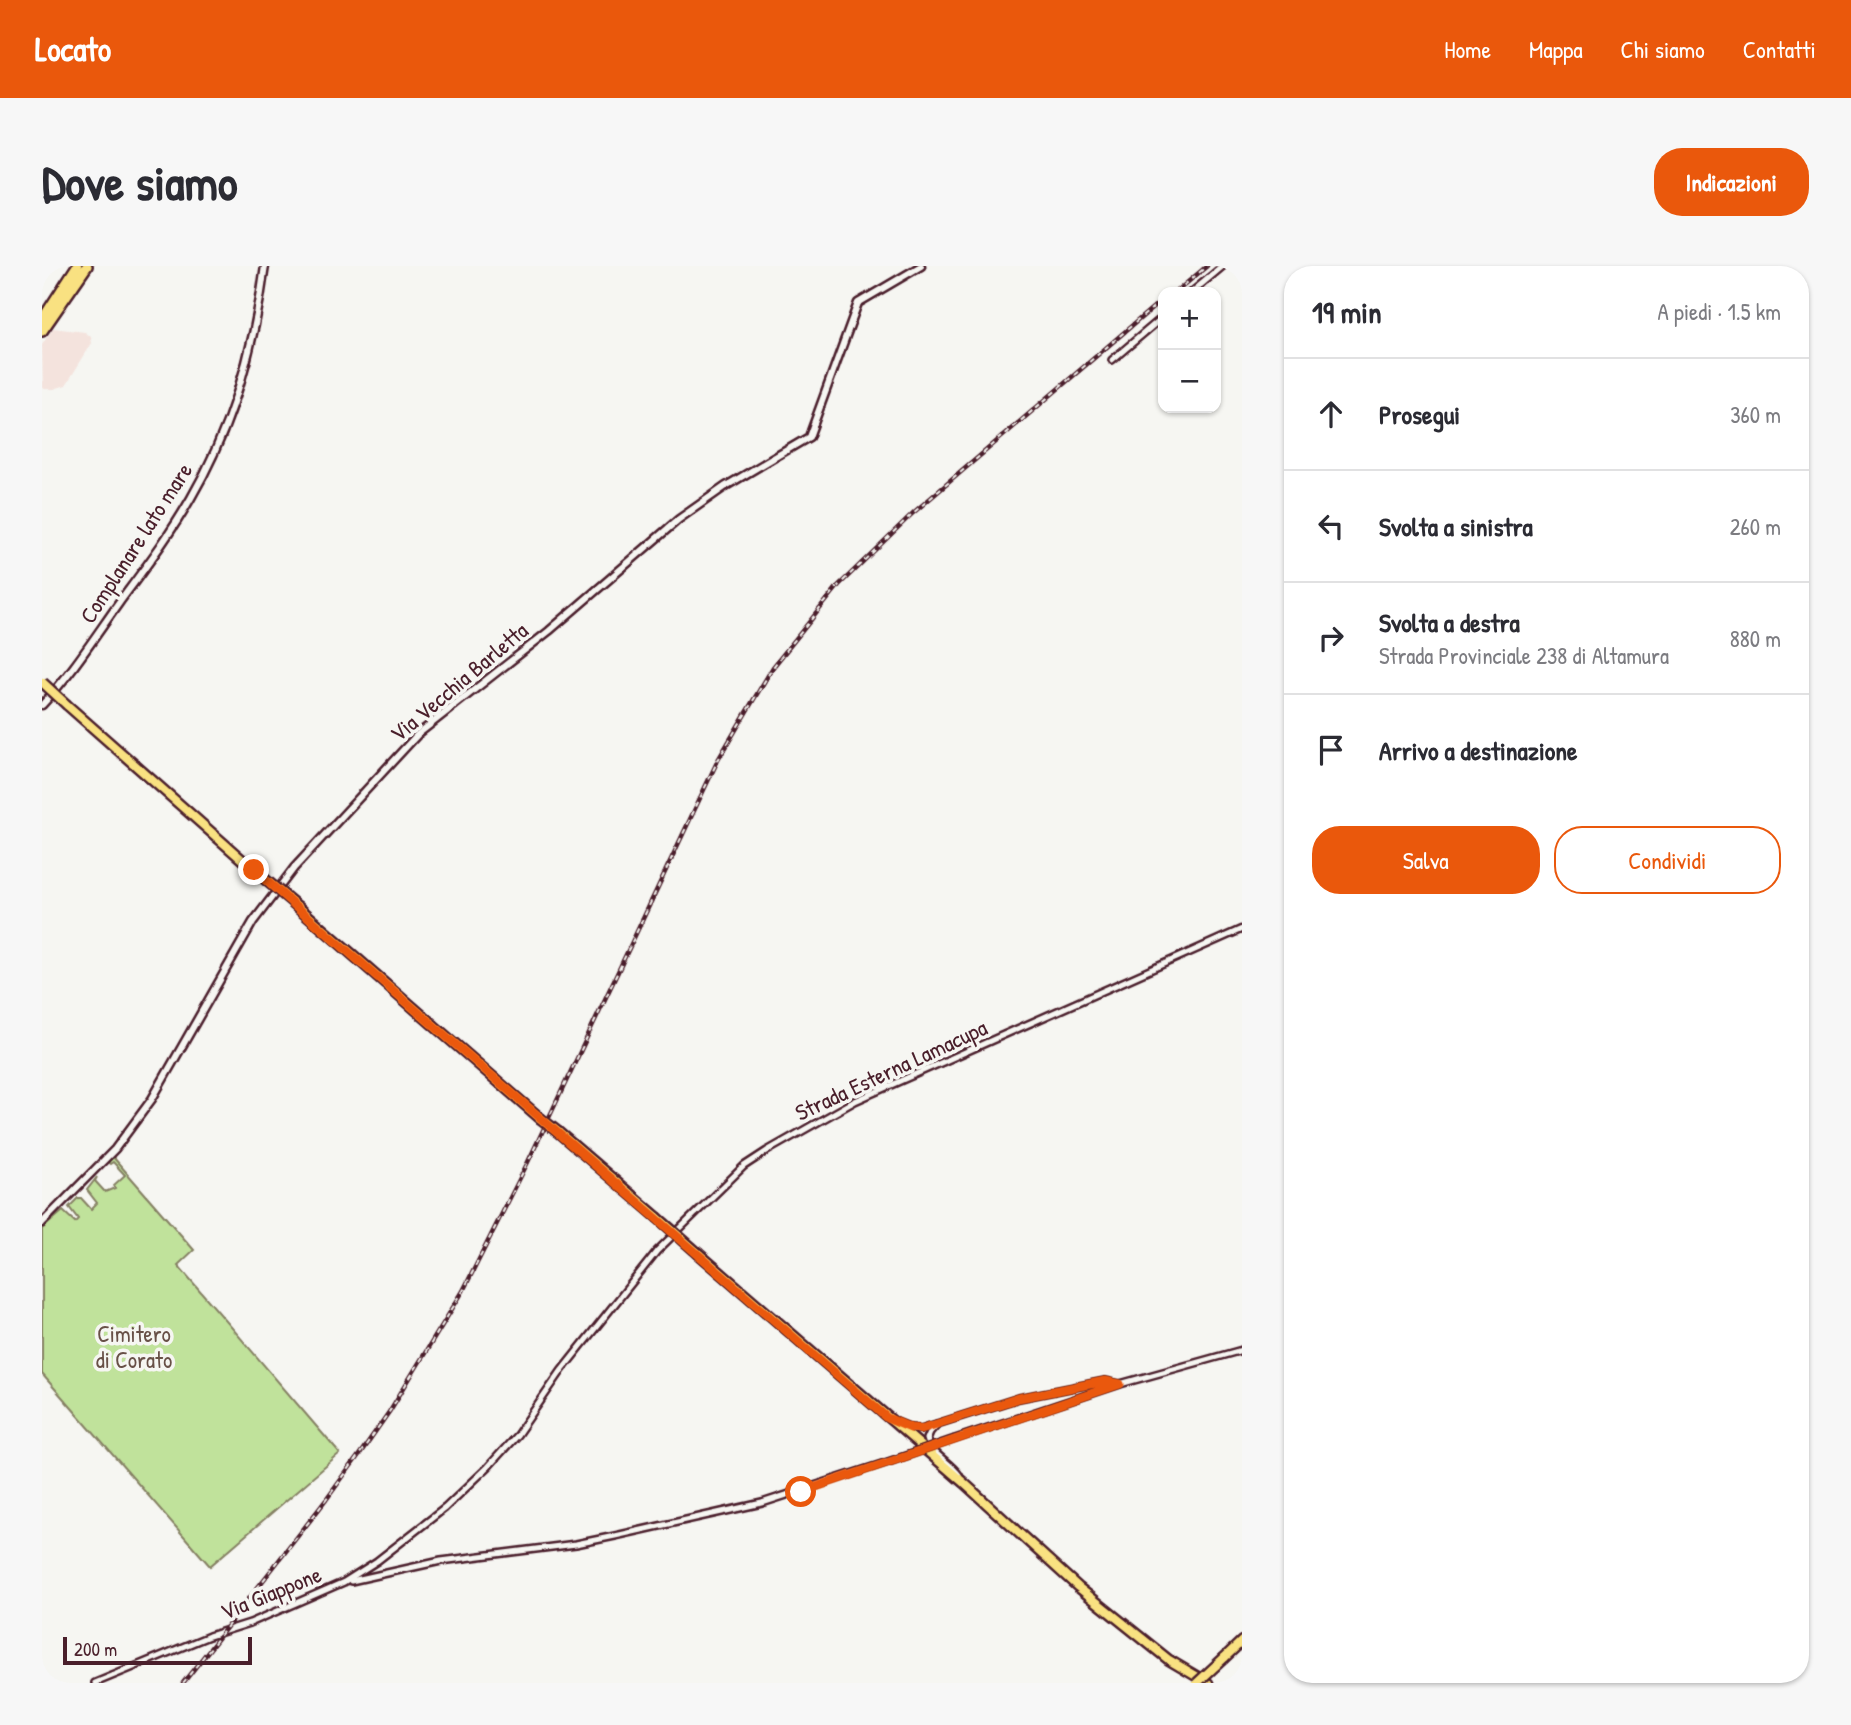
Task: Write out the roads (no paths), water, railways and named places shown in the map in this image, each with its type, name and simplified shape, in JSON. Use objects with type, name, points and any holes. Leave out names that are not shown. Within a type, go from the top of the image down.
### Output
[{"type":"highway","points":[[42,320],[77,266]]},
{"type":"highway","points":[[42,331],[87,266]]},
{"type":"highway","points":[[42,310],[62,288]]},
{"type":"main road","points":[[42,682],[254,870],[964,1483],[1078,1587],[1169,1660],[1208,1683]]},
{"type":"main road","points":[[1197,1683],[1242,1641]]},
{"type":"street","name":"Complanare lato mare","points":[[42,705],[64,680],[159,548],[192,497],[232,410],[247,364],[265,266]]},
{"type":"street","name":"Via Vecchia Barletta","points":[[42,1223],[115,1149],[152,1099],[253,922],[294,868],[418,734],[549,631],[679,519],[726,486],[809,437],[858,303],[921,266]]},
{"type":"street","points":[[1198,287],[1223,266]]},
{"type":"street","points":[[1112,360],[1158,321]]},
{"type":"street","name":"Strada Esterna Lamacupa","points":[[344,1582],[377,1561],[445,1508],[488,1467],[517,1435],[562,1370],[657,1251],[744,1166],[855,1101],[1242,929]]},
{"type":"street","points":[[344,1582],[441,1561],[576,1544],[762,1503],[1120,1384],[1242,1350]]},
{"type":"street","points":[[887,1418],[911,1428],[921,1429],[1019,1398],[1105,1381],[1120,1384]]},
{"type":"street","points":[[937,1424],[926,1439],[929,1446],[953,1466],[964,1483]]},
{"type":"street","name":"Via Giappone","points":[[95,1683],[209,1636],[250,1623],[344,1582]]},
{"type":"railway","points":[[1182,287],[1207,266]]},
{"type":"railway","points":[[183,1683],[359,1455],[389,1412],[463,1291],[528,1162],[718,760],[773,667],[839,585],[913,513],[1158,303]]},
{"type":"park label","name":"Cimitero di Corato","points":[[134,1347]]}]
